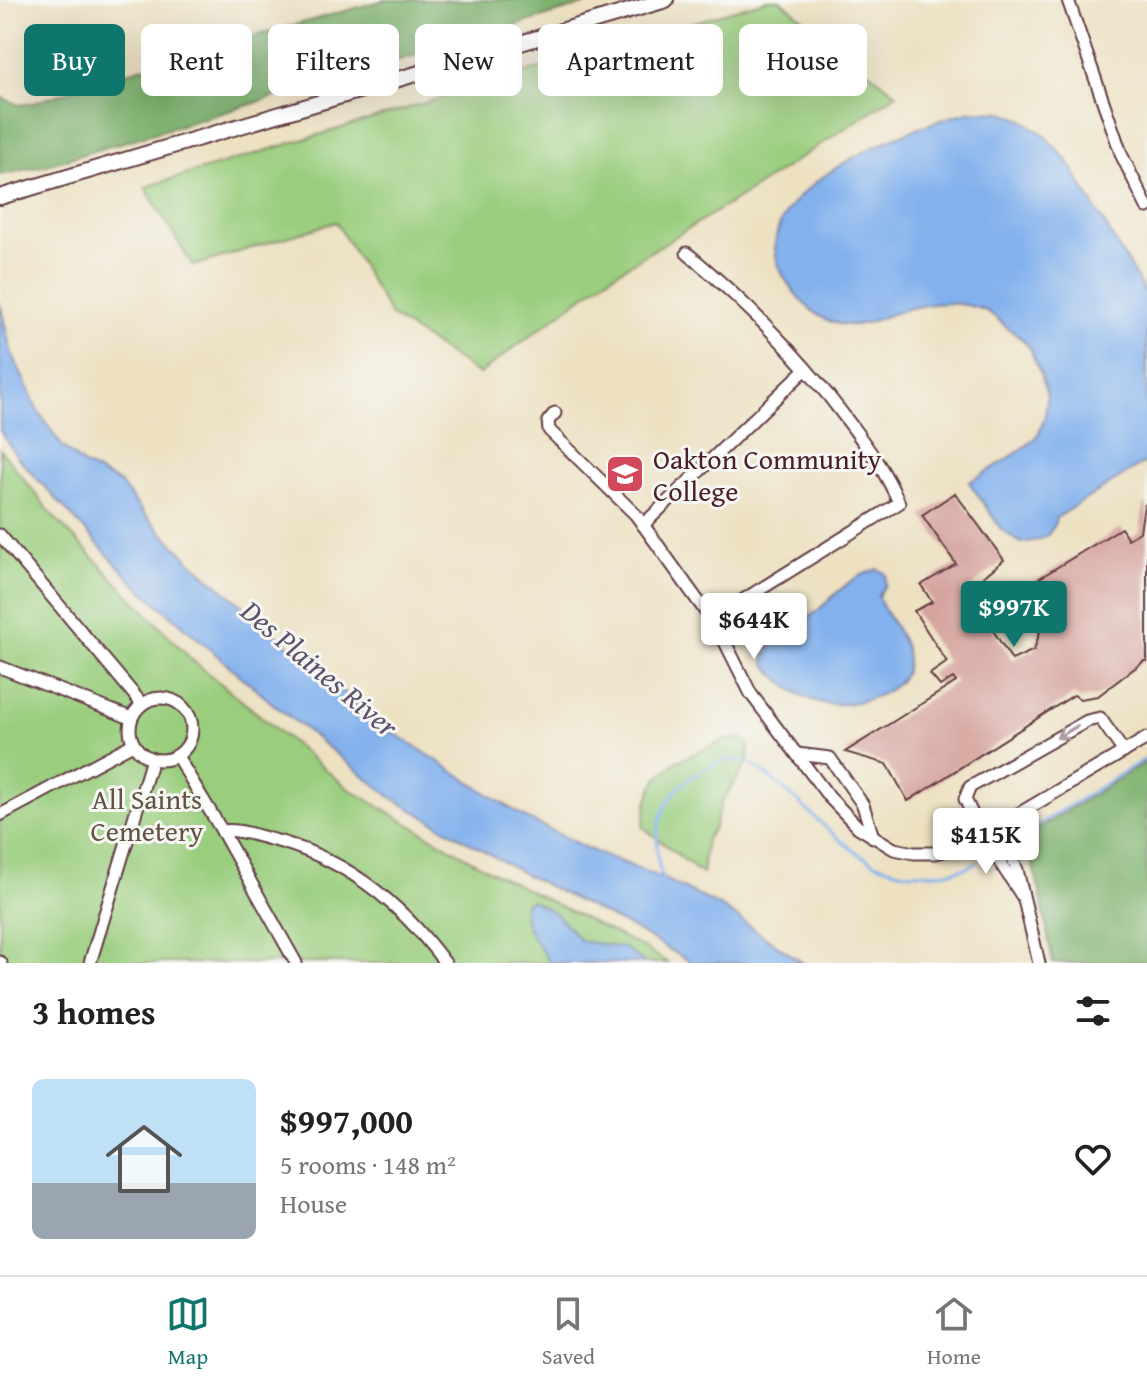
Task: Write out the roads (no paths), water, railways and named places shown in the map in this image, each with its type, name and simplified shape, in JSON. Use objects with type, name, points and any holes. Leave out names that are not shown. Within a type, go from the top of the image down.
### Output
[{"type":"main road","points":[[0,197],[666,0]]},
{"type":"street","points":[[1068,0],[1122,156],[1147,207]]},
{"type":"street","points":[[687,253],[729,289],[806,369],[888,475],[899,503],[711,620]]},
{"type":"street","points":[[643,525],[806,369]]},
{"type":"street","points":[[555,413],[548,421],[549,430],[636,515],[711,620],[751,694],[829,797],[858,827],[894,849],[936,853],[966,845],[1147,738]]},
{"type":"street","points":[[0,535],[142,704]]},
{"type":"street","points":[[0,667],[131,718]]},
{"type":"street","points":[[161,697],[180,704],[187,711],[193,731],[190,741],[177,756],[165,760],[152,759],[144,756],[133,744],[131,718],[142,704],[161,697]]},
{"type":"street","points":[[1022,896],[982,835],[965,799],[970,787],[1087,721],[1100,718],[1124,752]]},
{"type":"street","points":[[0,815],[133,744]]},
{"type":"street","points":[[797,754],[830,758],[863,805],[873,837]]},
{"type":"street","points":[[177,756],[296,963]]},
{"type":"street","points":[[90,963],[152,759]]},
{"type":"street","points":[[1000,824],[1017,870],[1039,963]]},
{"type":"street","points":[[222,831],[234,830],[287,843],[333,862],[372,886],[402,911],[445,963]]},
{"type":"water","points":[[973,111],[1002,112],[1023,120],[1044,135],[1067,160],[1147,296],[1147,461],[1056,518],[1052,530],[1044,537],[1020,543],[1001,529],[969,482],[1026,446],[1042,427],[1047,395],[1026,343],[989,312],[955,303],[917,307],[861,324],[841,325],[823,319],[804,303],[784,277],[775,246],[784,217],[806,190],[838,167],[912,130]]},
{"type":"water","points":[[0,303],[11,351],[37,409],[62,446],[84,465],[120,483],[146,516],[191,562],[355,702],[390,730],[524,817],[588,849],[662,878],[722,907],[803,963],[693,963],[628,926],[528,876],[392,798],[273,704],[135,584],[18,458],[0,431]]},
{"type":"water","points":[[878,569],[886,574],[885,585],[878,596],[900,636],[906,654],[904,674],[898,683],[877,696],[841,704],[816,701],[790,689],[764,662],[769,647],[817,612],[847,584]]},
{"type":"water","points":[[532,900],[556,914],[581,941],[624,948],[645,963],[550,963],[527,926],[524,910],[526,902]]},
{"type":"waterway","points":[[1019,837],[1147,758]]},
{"type":"waterway","points":[[663,882],[657,847],[658,831],[668,802],[690,778],[730,760],[756,767],[838,838],[874,862],[894,870],[917,873],[955,871],[976,863]]},
{"type":"place","name":"Oakton Community College","points":[[625,474]]},
{"type":"water label","name":"Des Plaines River","points":[[320,668]]},
{"type":"park label","name":"All Saints Cemetery","points":[[147,814]]}]
